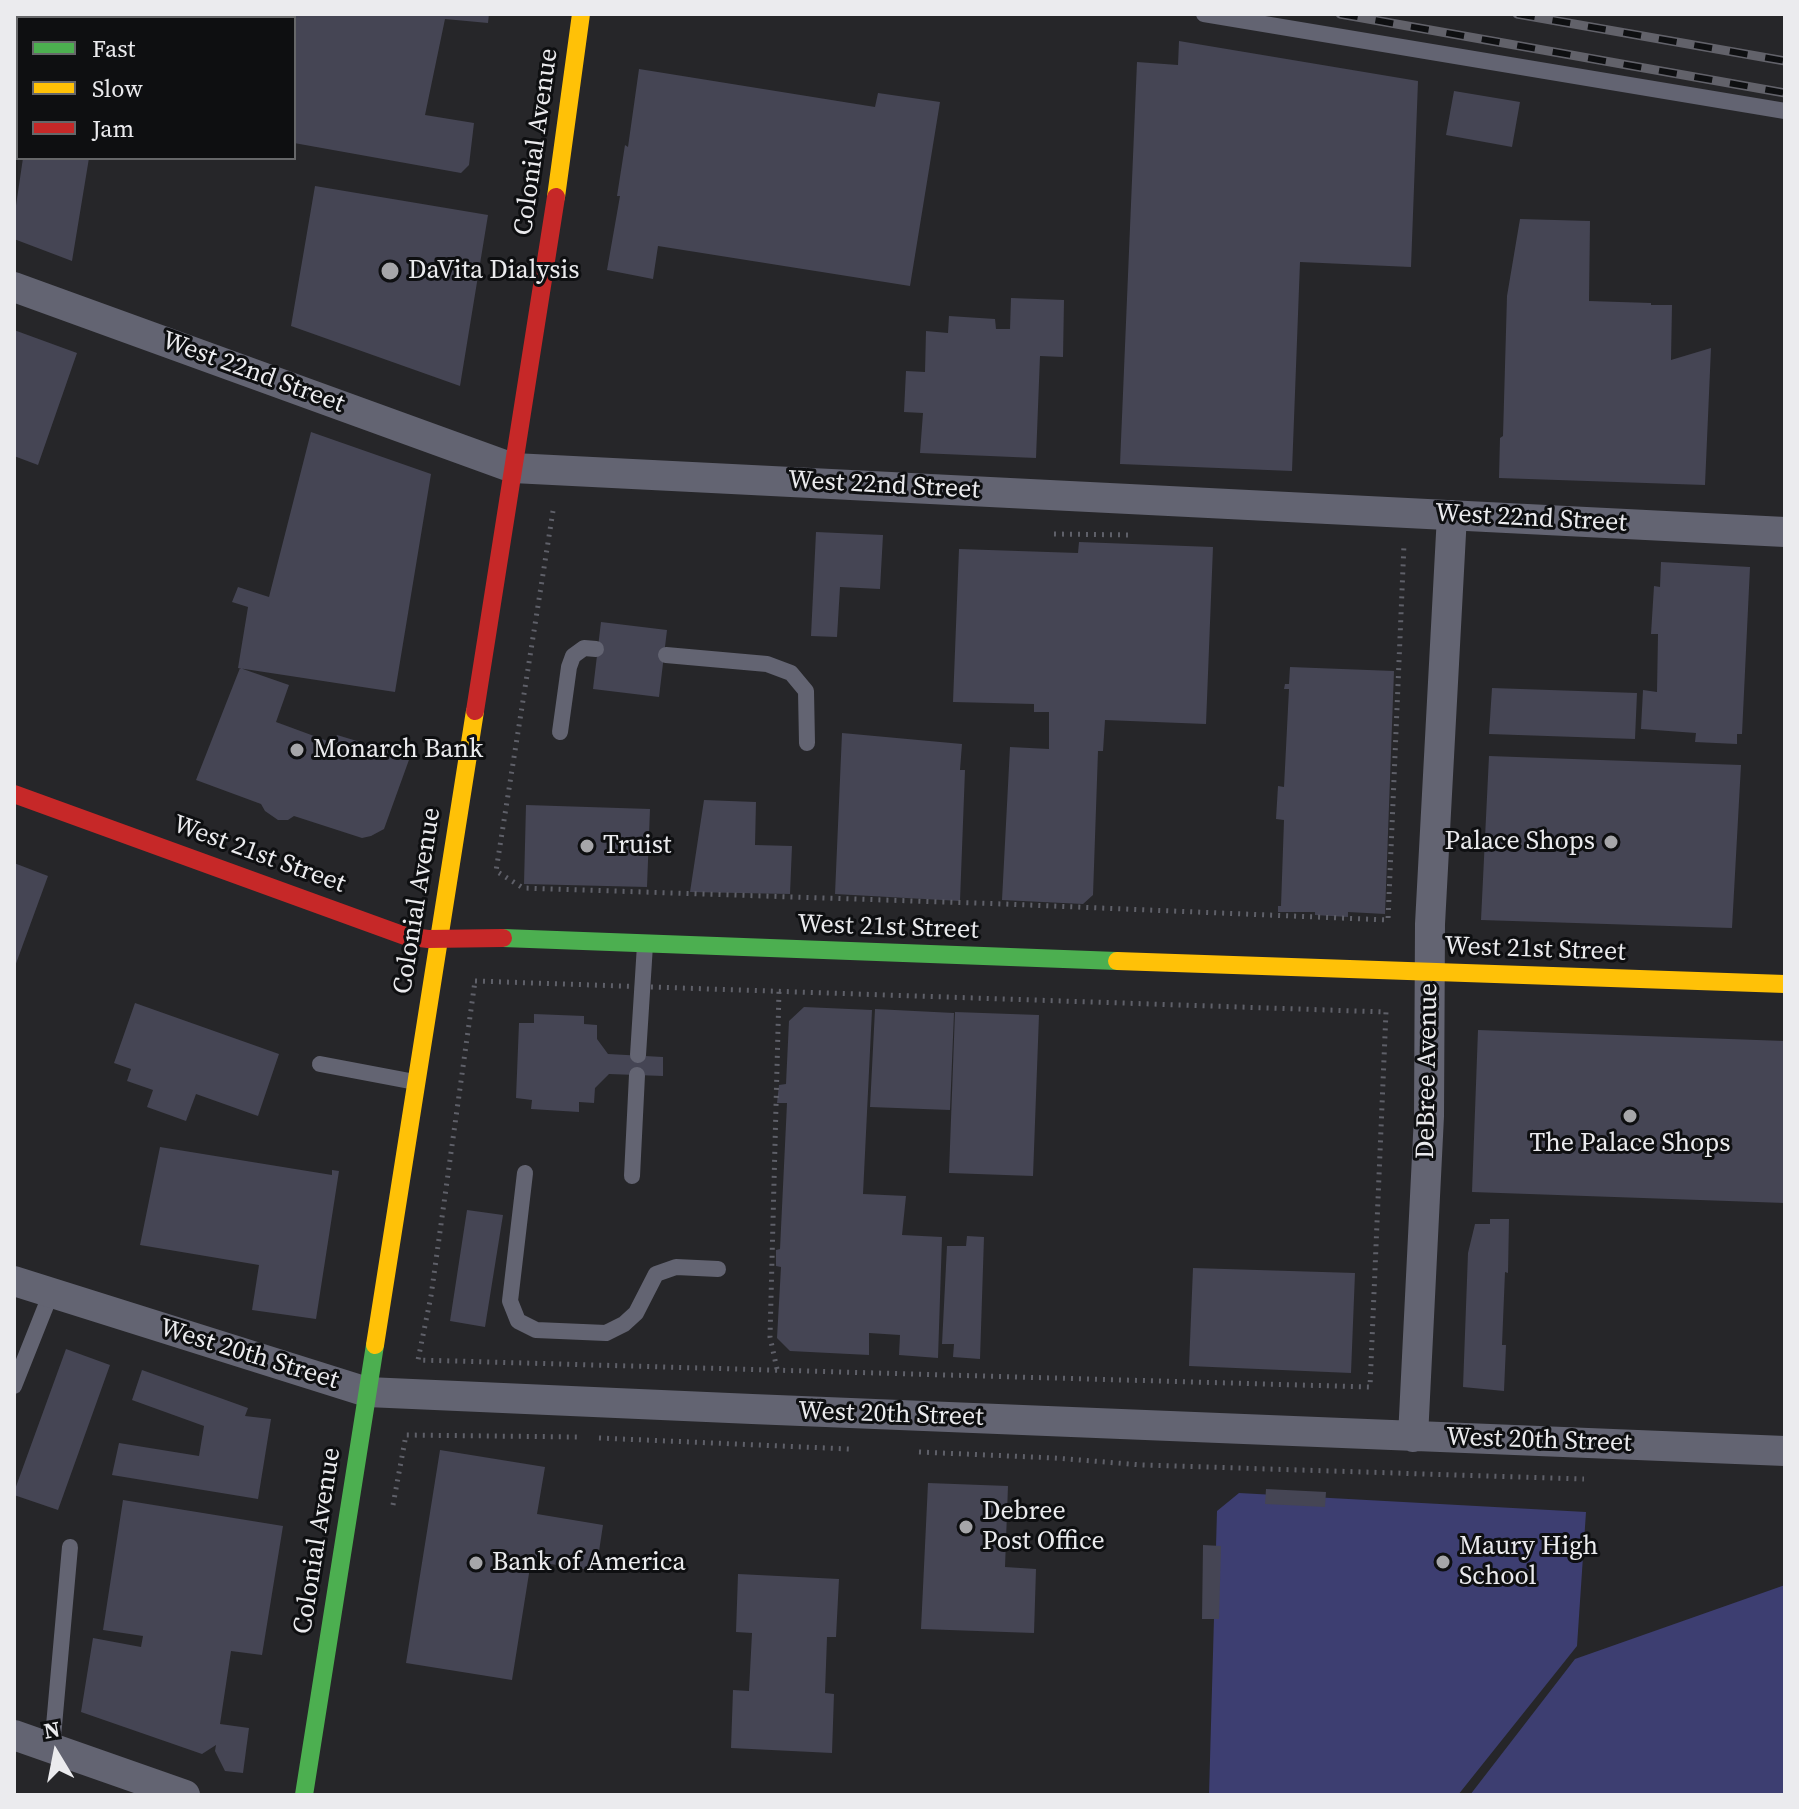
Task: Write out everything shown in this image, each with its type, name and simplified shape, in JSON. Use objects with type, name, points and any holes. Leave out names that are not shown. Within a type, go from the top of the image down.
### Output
[{"type":"street","name":"Colonial Avenue","points":[[304,1795],[555,202],[581,14]]},
{"type":"street","name":"West 22nd Street","points":[[14,287],[513,468],[1785,532]]},
{"type":"street","name":"DeBree Avenue","points":[[1413,1437],[1429,1116],[1430,924],[1452,515]]},
{"type":"street","name":"West 21st Street","points":[[14,794],[405,936],[428,939],[491,938],[1785,984]]},
{"type":"street","name":"West 20th Street","points":[[14,1281],[367,1392],[1785,1451]]},
{"type":"street","points":[[14,1735],[185,1795]]},
{"type":"lane","points":[[1204,14],[1785,111]]},
{"type":"lane","points":[[560,732],[573,656],[584,648],[596,649]]},
{"type":"lane","points":[[666,655],[767,664],[791,673],[806,691],[807,743]]},
{"type":"lane","points":[[638,1055],[645,945]]},
{"type":"lane","points":[[320,1064],[416,1083]]},
{"type":"lane","points":[[632,1176],[637,1075]]},
{"type":"lane","points":[[525,1173],[510,1301],[518,1321],[536,1330],[606,1333],[624,1324],[636,1313],[656,1274],[676,1267],[718,1269]]},
{"type":"lane","points":[[14,1386],[51,1293]]},
{"type":"lane","points":[[52,1748],[70,1547]]},
{"type":"path","points":[[553,511],[496,871],[523,888],[1388,920],[1404,538]]},
{"type":"path","points":[[1054,534],[1134,535]]},
{"type":"path","points":[[475,981],[779,991],[1386,1012],[1370,1387],[418,1360],[431,1296],[475,981]]},
{"type":"path","points":[[777,1369],[770,1337],[779,991]]},
{"type":"path","points":[[392,1513],[406,1435],[577,1437],[853,1449]]},
{"type":"path","points":[[915,1452],[1142,1465],[1595,1479]]},
{"type":"shaded area","points":[[1239,1493],[1586,1512],[1577,1646],[1458,1795],[1209,1795],[1217,1511]]},
{"type":"shaded area","points":[[1785,1585],[1785,1795],[1470,1795],[1575,1659]]},
{"type":"building","points":[[55,14],[112,14],[112,16]]},
{"type":"building","points":[[489,14],[488,23],[445,19],[425,115],[474,123],[469,165],[461,173],[296,143],[296,16],[242,16]]},
{"type":"building","points":[[1179,41],[1418,81],[1411,267],[1300,262],[1292,471],[1120,464],[1137,62],[1178,65]]},
{"type":"building","points":[[639,69],[875,107],[878,93],[940,102],[910,286],[658,246],[653,279],[607,270]]},
{"type":"building","points":[[1454,91],[1520,102],[1512,147],[1446,135]]},
{"type":"building","points":[[23,160],[89,160],[72,261],[14,239]]},
{"type":"building","name":"DaVita Dialysis","points":[[315,186],[488,215],[460,386],[291,326]]},
{"type":"building","points":[[1520,219],[1590,221],[1589,301],[1672,305],[1671,360],[1711,348],[1705,485],[1499,478],[1507,296]]},
{"type":"building","points":[[1011,298],[1064,300],[1063,357],[1040,356],[1036,458],[920,453],[923,413],[904,412],[906,371],[925,372],[926,331],[948,333],[949,316],[995,319],[996,329],[1010,329]]},
{"type":"building","points":[[14,330],[77,353],[38,465],[14,456]]},
{"type":"building","points":[[311,432],[431,474],[395,692],[238,668],[248,607],[232,602],[238,587],[269,597]]},
{"type":"building","points":[[816,532],[883,535],[880,589],[840,587],[837,637],[811,636]]},
{"type":"building","points":[[1079,542],[1213,547],[1206,724],[1105,720],[1103,751],[1098,751],[1093,895],[1083,904],[1002,900],[1010,747],[1049,749],[1049,712],[1034,712],[1034,704],[953,702],[959,549],[1078,553]]},
{"type":"building","points":[[1661,562],[1750,567],[1742,734],[1737,734],[1737,744],[1695,742],[1696,733],[1641,729],[1643,690],[1657,692],[1658,634],[1651,634],[1654,586],[1660,587]]},
{"type":"building","points":[[601,622],[667,630],[659,697],[593,689]]},
{"type":"building","points":[[1290,667],[1394,671],[1385,914],[1348,912],[1348,917],[1315,915],[1315,912],[1278,912],[1278,906],[1281,906],[1284,820],[1276,819],[1278,786],[1284,787],[1289,689],[1284,689],[1285,684],[1289,684]]},
{"type":"building","name":"Monarch Bank","points":[[240,668],[289,685],[276,722],[333,743],[337,735],[410,757],[384,829],[362,838],[294,816],[288,820],[278,820],[261,804],[196,780]]},
{"type":"building","points":[[1492,688],[1637,693],[1635,739],[1489,734]]},
{"type":"building","points":[[842,733],[962,744],[960,770],[965,770],[960,901],[835,894]]},
{"type":"building","name":"Palace Shops","points":[[1489,756],[1741,765],[1732,928],[1481,920]]},
{"type":"building","points":[[704,800],[756,802],[755,845],[792,846],[790,894],[690,892]]},
{"type":"building","name":"Truist","points":[[526,805],[650,809],[647,887],[524,884]]},
{"type":"building","points":[[14,863],[48,876],[14,969]]},
{"type":"building","points":[[135,1003],[279,1054],[258,1116],[196,1094],[186,1121],[147,1107],[153,1090],[127,1081],[131,1069],[114,1063]]},
{"type":"building","points":[[804,1007],[872,1010],[863,1194],[906,1196],[902,1235],[942,1237],[938,1358],[899,1355],[900,1335],[869,1333],[869,1355],[790,1351],[777,1338],[781,1267],[776,1266],[776,1250],[780,1249],[787,1103],[777,1103],[779,1085],[786,1084],[789,1021]]},
{"type":"building","points":[[875,1009],[954,1013],[950,1110],[870,1107]]},
{"type":"building","points":[[955,1012],[1039,1015],[1033,1176],[949,1173]]},
{"type":"building","points":[[534,1014],[584,1016],[584,1024],[597,1025],[597,1039],[608,1054],[663,1057],[663,1076],[609,1074],[595,1088],[594,1103],[579,1102],[579,1112],[531,1109],[532,1100],[516,1098],[519,1023],[534,1023]]},
{"type":"building","name":"The Palace Shops","points":[[1478,1030],[1785,1041],[1785,1203],[1472,1192]]},
{"type":"building","points":[[160,1147],[332,1175],[332,1170],[339,1171],[316,1319],[252,1310],[259,1265],[140,1245]]},
{"type":"building","points":[[467,1210],[503,1215],[485,1327],[450,1321]]},
{"type":"building","points":[[1490,1219],[1509,1219],[1502,1345],[1506,1345],[1504,1391],[1463,1387],[1468,1253],[1475,1224],[1490,1224]]},
{"type":"building","points":[[967,1236],[984,1237],[980,1359],[953,1357],[954,1344],[942,1344],[947,1246],[966,1246]]},
{"type":"building","points":[[1193,1268],[1355,1273],[1351,1373],[1189,1366]]},
{"type":"building","points":[[66,1349],[110,1365],[58,1510],[14,1495],[14,1492]]},
{"type":"building","points":[[142,1370],[248,1408],[245,1416],[271,1419],[258,1499],[112,1475],[119,1443],[199,1456],[204,1426],[132,1400]]},
{"type":"building","name":"Bank of America","points":[[440,1450],[545,1467],[537,1514],[603,1525],[596,1571],[531,1561],[512,1680],[406,1663]]},
{"type":"building","name":"Debree Post Office","points":[[928,1483],[1008,1486],[1005,1567],[1036,1569],[1034,1633],[921,1629]]},
{"type":"building","points":[[1266,1489],[1326,1492],[1325,1507],[1265,1504]]},
{"type":"building","points":[[123,1500],[283,1526],[262,1655],[231,1651],[220,1724],[249,1728],[243,1773],[225,1771],[215,1751],[216,1745],[202,1754],[81,1712],[93,1638],[141,1647],[143,1636],[103,1630]]},
{"type":"building","points":[[1203,1545],[1221,1546],[1219,1619],[1202,1619]]},
{"type":"building","points":[[738,1574],[839,1579],[836,1637],[827,1637],[825,1693],[834,1694],[832,1753],[731,1748],[733,1690],[749,1691],[752,1633],[736,1632]]},
{"type":"railway","points":[[1340,14],[1785,93]]},
{"type":"railway","points":[[1517,14],[1785,61]]},
{"type":"traffic: fast","points":[[503,938],[1117,961]]},
{"type":"traffic: fast","points":[[304,1795],[375,1345]]},
{"type":"traffic: slow","points":[[556,197],[581,14]]},
{"type":"traffic: slow","points":[[375,1345],[475,711]]},
{"type":"traffic: slow","points":[[1117,961],[1785,984]]},
{"type":"traffic: jam","points":[[475,711],[556,197]]},
{"type":"traffic: jam","points":[[14,794],[405,936],[428,939],[503,938]]},
{"type":"place","name":"DaVita Dialysis","points":[[390,271]]},
{"type":"place","name":"Monarch Bank","points":[[297,750]]},
{"type":"place","name":"Palace Shops","points":[[1611,842]]},
{"type":"place","name":"Truist","points":[[587,846]]},
{"type":"place","name":"The Palace Shops","points":[[1630,1116]]},
{"type":"place","name":"Debree Post Office","points":[[966,1527]]},
{"type":"place","name":"Maury High School","points":[[1443,1562]]},
{"type":"place","name":"Bank of America","points":[[476,1563]]}]
